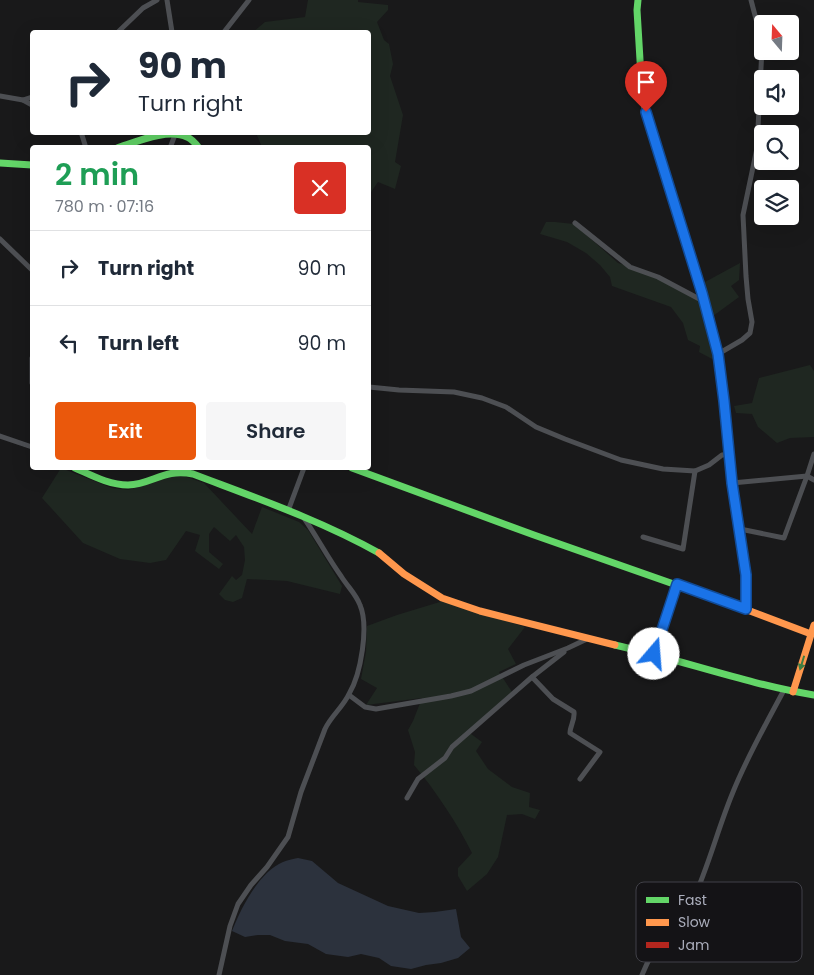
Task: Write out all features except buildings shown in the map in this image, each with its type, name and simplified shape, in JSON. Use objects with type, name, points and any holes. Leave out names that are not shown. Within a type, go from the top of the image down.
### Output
[{"type":"street","points":[[120,30],[142,8],[157,0]]},
{"type":"street","points":[[167,0],[172,30]]},
{"type":"street","points":[[226,30],[248,0]]},
{"type":"street","points":[[638,0],[642,92],[646,112],[705,302],[718,354],[732,483],[746,575],[746,609]]},
{"type":"street","points":[[751,0],[755,15]]},
{"type":"street","points":[[718,354],[750,333],[752,322],[746,276],[743,215],[756,148],[761,60]]},
{"type":"street","points":[[0,96],[23,100],[30,104]]},
{"type":"street","points":[[0,100],[23,100],[30,98]]},
{"type":"street","points":[[127,145],[163,135]]},
{"type":"street","points":[[182,135],[188,137],[196,145]]},
{"type":"street","points":[[0,163],[30,164]]},
{"type":"street","points":[[575,223],[630,267],[658,276],[705,302]]},
{"type":"street","points":[[0,239],[30,268]]},
{"type":"street","points":[[23,260],[30,262]]},
{"type":"street","points":[[371,387],[454,392],[482,398],[506,407],[536,427],[621,460],[663,469],[695,471],[722,455],[729,454]]},
{"type":"street","points":[[0,436],[30,446]]},
{"type":"street","points":[[740,529],[784,538],[814,454]]},
{"type":"street","points":[[81,470],[118,485],[138,484],[164,474],[177,472],[193,474],[353,539],[383,556],[404,574],[442,598],[480,611],[587,639],[654,654],[784,690],[814,695]]},
{"type":"street","points":[[288,511],[303,470]]},
{"type":"street","points":[[358,470],[811,634]]},
{"type":"street","points":[[643,537],[683,549],[695,471]]},
{"type":"street","points":[[732,483],[807,476],[814,480]]},
{"type":"street","points":[[219,975],[230,926],[238,904],[288,837],[325,728],[349,695],[355,682],[362,655],[363,614],[357,597],[341,577],[304,518]]},
{"type":"street","points":[[654,654],[677,584]]},
{"type":"street","points":[[793,692],[814,625]]},
{"type":"street","points":[[349,695],[365,707],[376,709],[451,696],[470,690],[587,639]]},
{"type":"street","points":[[407,798],[418,779],[445,758],[452,747],[568,648]]},
{"type":"street","points":[[532,677],[553,699],[574,712],[570,734],[600,752],[580,779]]},
{"type":"street","points":[[699,882],[732,793],[784,690]]},
{"type":"street","points":[[642,975],[648,962]]},
{"type":"shaded area","points":[[308,0],[358,0],[358,2],[388,5],[388,10],[377,22],[384,40],[389,44],[393,64],[390,76],[403,115],[395,162],[401,166],[395,189],[378,182],[371,192],[371,145],[261,145],[257,135],[371,135],[371,30],[255,30],[265,22],[305,17]]},
{"type":"shaded area","points":[[546,222],[574,224],[618,263],[670,281],[705,302],[705,282],[740,263],[739,280],[731,286],[739,297],[713,316],[714,360],[699,352],[700,346],[688,340],[683,323],[671,307],[612,286],[610,277],[586,253],[567,242],[540,234]]},
{"type":"shaded area","points":[[810,365],[814,371],[814,437],[790,438],[777,443],[758,427],[752,414],[736,413],[734,406],[752,403],[759,378]]},
{"type":"shaded area","points":[[60,470],[66,470],[112,488],[128,490],[181,475],[204,483],[252,534],[262,507],[299,522],[308,530],[342,586],[340,594],[287,581],[247,579],[242,598],[233,602],[225,600],[219,594],[232,576],[236,580],[242,575],[245,560],[244,547],[236,535],[230,541],[214,527],[209,534],[209,552],[223,564],[219,569],[195,551],[200,535],[186,531],[166,560],[150,563],[120,559],[83,543],[42,498]]},
{"type":"shaded area","points":[[443,601],[525,627],[508,649],[516,664],[499,672],[512,692],[467,731],[482,742],[476,751],[488,769],[512,787],[530,793],[529,807],[540,810],[535,819],[522,814],[507,815],[498,857],[487,874],[467,891],[458,876],[458,868],[472,853],[445,807],[414,765],[415,752],[408,730],[422,698],[366,705],[377,688],[361,679],[366,652],[367,626]]},
{"type":"shaded area","points":[[298,858],[312,861],[338,883],[388,906],[419,913],[456,909],[461,937],[470,948],[458,958],[411,969],[391,966],[379,958],[361,954],[348,957],[326,954],[308,944],[285,941],[270,935],[245,937],[232,931],[240,912],[266,874],[283,862]]},
{"type":"traffic: fast","points":[[638,0],[642,93],[646,112],[702,293],[718,354],[732,483],[741,540]]},
{"type":"traffic: fast","points":[[127,145],[162,135]]},
{"type":"traffic: fast","points":[[179,135],[189,138],[196,145]]},
{"type":"traffic: fast","points":[[0,163],[30,165]]},
{"type":"traffic: fast","points":[[80,470],[121,485],[137,484],[174,473],[193,474],[311,520],[379,553]]},
{"type":"traffic: fast","points":[[357,470],[534,535],[742,608]]},
{"type":"traffic: fast","points":[[615,645],[764,685],[814,695]]},
{"type":"traffic: slow","points":[[379,553],[404,574],[442,598],[480,611],[615,645]]},
{"type":"traffic: slow","points":[[742,608],[811,634]]},
{"type":"traffic: slow","points":[[793,692],[814,625]]},
{"type":"traffic: jam","points":[[741,540],[746,575],[746,609]]},
{"type":"route","points":[[646,112],[702,293],[718,354],[732,483],[746,575],[747,596],[746,609],[677,584],[654,654]]}]
